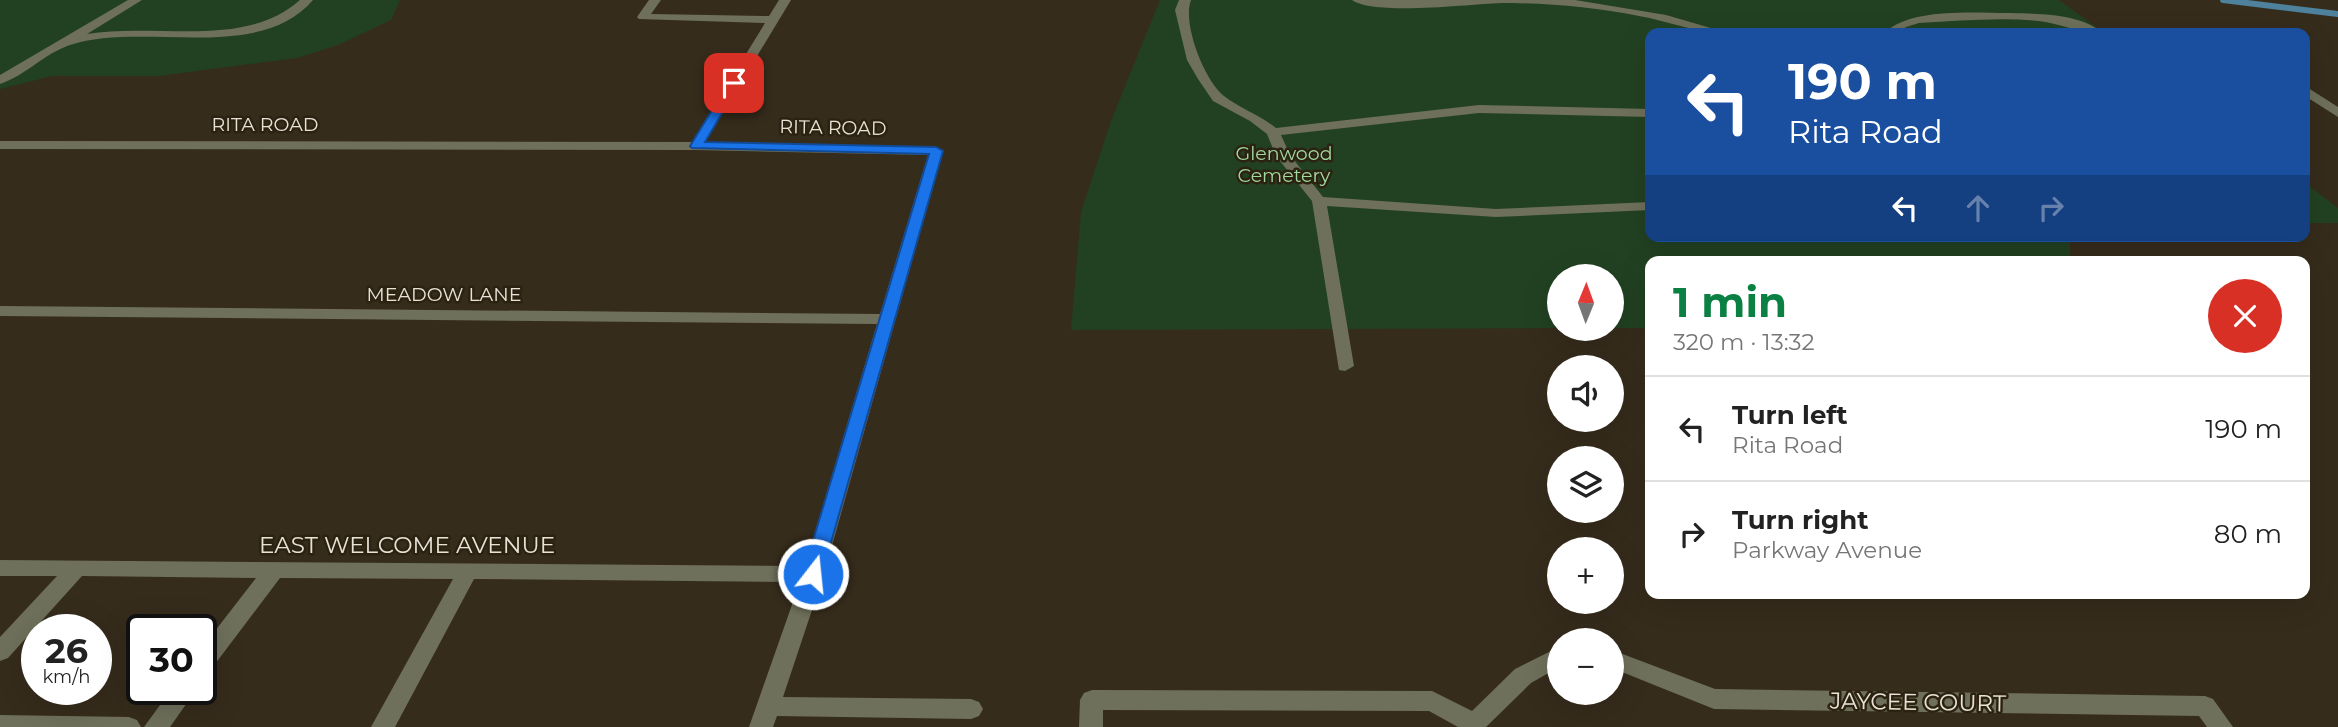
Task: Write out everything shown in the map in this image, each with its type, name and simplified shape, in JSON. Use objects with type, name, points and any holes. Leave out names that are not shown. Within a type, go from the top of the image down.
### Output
[{"type":"street","points":[[0,80],[135,0]]},
{"type":"street","points":[[66,42],[114,34],[200,34],[259,27],[289,15],[307,0]]},
{"type":"street","points":[[655,0],[643,17],[772,20]]},
{"type":"street","points":[[696,146],[785,0]]},
{"type":"street","points":[[1185,0],[1181,10],[1193,60],[1204,79],[1218,98],[1255,118],[1273,132],[1283,156],[1319,201],[1345,366]]},
{"type":"street","points":[[1358,0],[1410,5],[1500,0],[1570,1],[1628,8],[1703,28]]},
{"type":"street","points":[[1897,28],[1919,20],[2008,18],[2065,21],[2083,28]]},
{"type":"street","points":[[2310,93],[2338,113]]},
{"type":"street","points":[[1273,132],[1479,108],[1645,113]]},
{"type":"street","name":"RITA ROAD","points":[[0,145],[696,146],[936,151],[813,574],[764,717]]},
{"type":"street","points":[[1319,201],[1496,213],[1645,206]]},
{"type":"street","name":"MEADOW LANE","points":[[0,311],[887,318]]},
{"type":"street","name":"EAST WELCOME AVENUE","points":[[0,568],[813,574]]},
{"type":"street","points":[[0,652],[76,569]]},
{"type":"street","points":[[217,645],[274,570]]},
{"type":"street","points":[[383,727],[468,571]]},
{"type":"street","points":[[1091,727],[1092,700],[1432,701],[1473,725],[1523,676],[1547,663]]},
{"type":"street","name":"JAYCEE COURT","points":[[1624,664],[1714,699],[2205,706],[2221,727]]},
{"type":"street","points":[[156,727],[173,705]]},
{"type":"street","points":[[764,717],[971,709]]},
{"type":"street","points":[[0,725],[129,727]]},
{"type":"green space","points":[[0,0],[400,0],[391,20],[338,45],[297,58],[158,76],[52,76],[0,89]]},
{"type":"green space","name":"Glenwood Cemetery","points":[[1160,0],[2059,0],[2097,28],[1645,28],[1645,242],[2070,242],[2070,256],[1645,256],[1645,328],[1624,328],[1624,264],[1547,264],[1547,328],[1071,330],[1081,212],[1111,121]]},
{"type":"green space","points":[[2310,187],[2338,208],[2338,223],[2310,223]]},
{"type":"waterway","points":[[2223,0],[2338,14]]},
{"type":"route","points":[[734,83],[696,146],[936,151],[813,574]]}]
